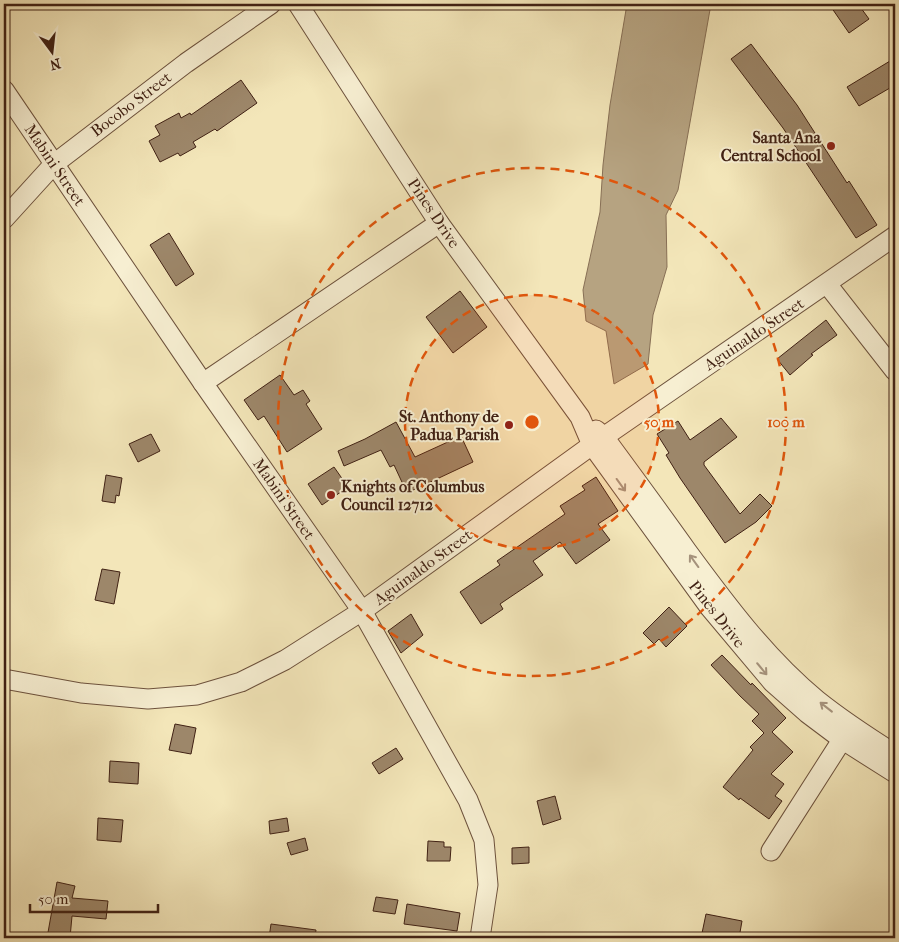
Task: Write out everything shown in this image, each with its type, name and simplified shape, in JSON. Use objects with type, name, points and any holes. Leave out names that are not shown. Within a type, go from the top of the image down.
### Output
[{"type":"street","name":"Bocobo Street","points":[[4,219],[54,164],[186,63],[271,4]]},
{"type":"street","name":"Pines Drive","points":[[298,4],[439,223],[598,441],[710,608],[768,677],[807,713],[895,754]]},
{"type":"street","name":"Mabini Street","points":[[4,90],[362,611],[468,800],[484,840],[488,885],[480,938]]},
{"type":"street","points":[[203,382],[439,223]]},
{"type":"street","name":"Aguinaldo Street","points":[[4,679],[81,693],[148,699],[197,695],[241,682],[285,660],[362,611],[598,441],[895,236]]},
{"type":"street","points":[[827,284],[895,371]]},
{"type":"street","name":"Pines Drive","points":[[847,733],[895,773]]},
{"type":"street","points":[[771,851],[847,733]]},
{"type":"shaded area","points":[[627,4],[711,4],[678,190],[666,215],[667,267],[653,315],[648,364],[614,384],[606,331],[586,321],[583,290],[600,212],[610,105]]},
{"type":"building","points":[[829,4],[858,4],[869,19],[849,33]]},
{"type":"building","points":[[751,44],[797,105],[847,183],[849,181],[877,225],[856,238],[783,128],[731,59]]},
{"type":"building","points":[[895,58],[895,85],[859,106],[847,87]]},
{"type":"building","points":[[241,80],[257,103],[217,131],[215,129],[193,142],[196,147],[180,156],[178,153],[160,162],[149,141],[160,135],[155,126],[179,113],[181,118],[190,113],[191,115]]},
{"type":"building","points":[[169,233],[194,274],[176,286],[150,245]]},
{"type":"building","points":[[460,291],[487,327],[453,353],[426,317]]},
{"type":"building","points":[[826,320],[837,335],[811,354],[813,355],[790,375],[777,359]]},
{"type":"building","points":[[280,375],[294,395],[303,390],[310,401],[306,404],[322,429],[287,452],[264,416],[258,420],[244,400]]},
{"type":"building","points":[[721,418],[737,437],[704,462],[704,465],[740,514],[760,494],[772,506],[756,522],[725,543],[680,478],[666,455],[669,453],[657,434],[678,421],[690,440]]},
{"type":"building","points":[[396,422],[415,457],[461,436],[473,462],[407,493],[394,465],[390,467],[381,450],[344,466],[338,451]]},
{"type":"building","points":[[151,434],[160,451],[138,462],[129,444]]},
{"type":"building","points":[[334,467],[348,487],[322,505],[308,484]]},
{"type":"building","points":[[106,475],[122,478],[119,496],[116,495],[115,503],[102,501]]},
{"type":"building","points":[[596,477],[618,511],[598,524],[610,540],[576,564],[560,542],[533,561],[543,575],[500,604],[503,609],[481,624],[460,592],[500,565],[497,561],[565,514],[560,506],[585,490],[582,486]]},
{"type":"building","points":[[102,569],[120,572],[114,604],[95,600]]},
{"type":"building","points":[[669,607],[687,626],[666,647],[659,639],[654,644],[643,633]]},
{"type":"building","points":[[411,614],[423,635],[401,653],[388,631]]},
{"type":"building","points":[[722,655],[786,718],[772,732],[793,752],[771,774],[784,784],[775,796],[782,801],[769,819],[740,798],[739,800],[723,787],[753,750],[750,747],[764,733],[752,721],[759,714],[711,665]]},
{"type":"building","points":[[175,724],[196,728],[191,754],[169,750]]},
{"type":"building","points":[[396,748],[403,759],[379,774],[372,763]]},
{"type":"building","points":[[110,761],[139,763],[138,784],[109,782]]},
{"type":"building","points":[[555,796],[561,819],[543,825],[537,801]]},
{"type":"building","points":[[98,818],[123,820],[121,842],[97,840]]},
{"type":"building","points":[[287,818],[289,831],[270,834],[269,821]]},
{"type":"building","points":[[305,838],[308,850],[291,855],[287,843]]},
{"type":"building","points":[[428,841],[444,842],[444,847],[451,847],[450,861],[427,861]]},
{"type":"building","points":[[529,847],[529,863],[512,864],[512,848]]},
{"type":"building","points":[[57,882],[75,886],[72,898],[108,901],[106,919],[72,916],[70,938],[47,938]]},
{"type":"building","points":[[376,897],[398,900],[395,914],[373,911]]},
{"type":"building","points":[[407,904],[460,913],[457,931],[404,924]]},
{"type":"building","points":[[706,914],[742,921],[739,938],[701,938]]},
{"type":"building","points":[[271,924],[316,930],[315,938],[269,938]]},
{"type":"place","name":"Santa Ana Central School","points":[[831,146]]},
{"type":"place","name":"St. Anthony de Padua Parish","points":[[509,425]]},
{"type":"place","name":"Knights of Columbus Council 12712","points":[[331,495]]}]
